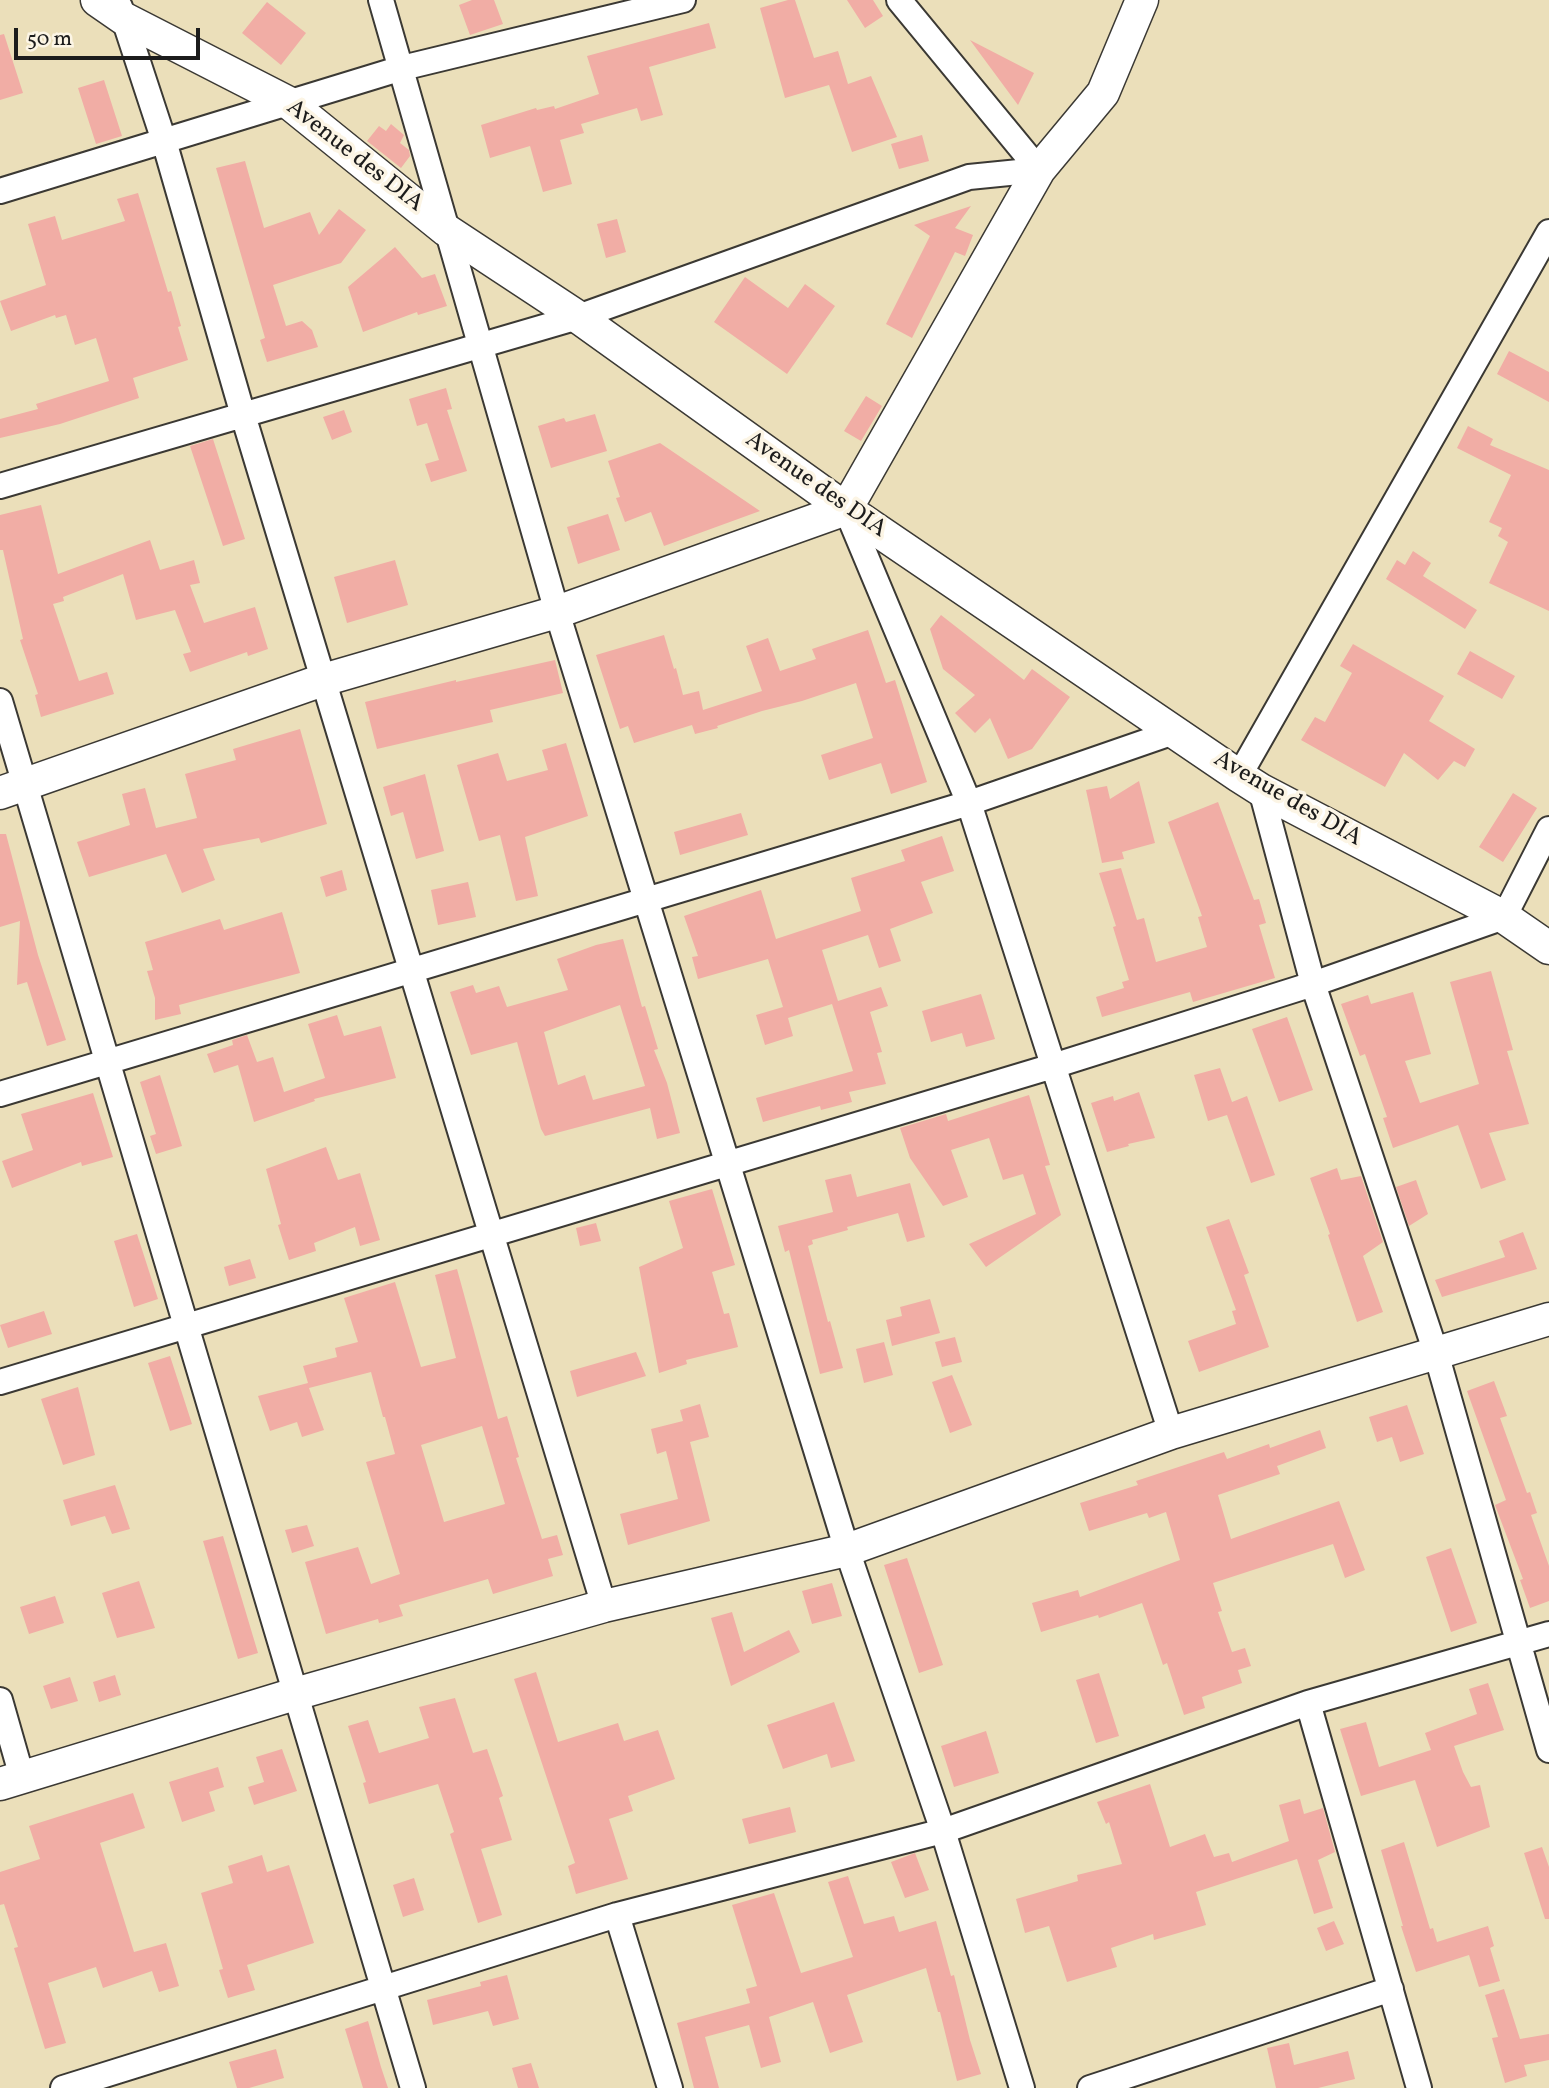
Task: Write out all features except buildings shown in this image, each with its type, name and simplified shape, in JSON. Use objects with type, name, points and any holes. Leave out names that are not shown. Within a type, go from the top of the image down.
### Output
[{"type":"street","name":"Avenue des DIA","points":[[97,0],[120,9],[289,103],[446,230],[578,317],[846,509],[1250,783],[1504,917],[1549,948]]},
{"type":"street","points":[[381,0],[557,612],[847,1550],[943,1831],[1022,2088]]},
{"type":"street","points":[[0,191],[402,68],[682,0]]},
{"type":"street","points":[[899,0],[1039,170]]},
{"type":"street","points":[[12,789],[323,680],[557,612],[846,509],[1039,170],[1103,93],[1142,0]]},
{"type":"street","points":[[120,9],[164,141],[243,415],[604,1606]]},
{"type":"street","points":[[0,486],[578,317],[969,177],[1039,170]]},
{"type":"street","points":[[1549,232],[1250,783],[1313,984],[1436,1353],[1549,1750]]},
{"type":"street","points":[[846,509],[970,803],[1171,1433]]},
{"type":"street","points":[[0,701],[12,789],[107,1061],[413,2088]]},
{"type":"street","points":[[0,1094],[970,803],[1174,732]]},
{"type":"street","points":[[0,1382],[1053,1066],[1313,984],[1504,917],[1549,829]]},
{"type":"street","points":[[0,1700],[11,1781],[295,1694],[604,1606],[847,1550],[1171,1433],[1549,1319]]},
{"type":"street","points":[[63,2088],[617,1915],[943,1831],[1308,1703],[1549,1634]]},
{"type":"street","points":[[1308,1703],[1419,2088]]},
{"type":"street","points":[[617,1915],[670,2088]]},
{"type":"street","points":[[1090,2088],[1391,1989]]}]
